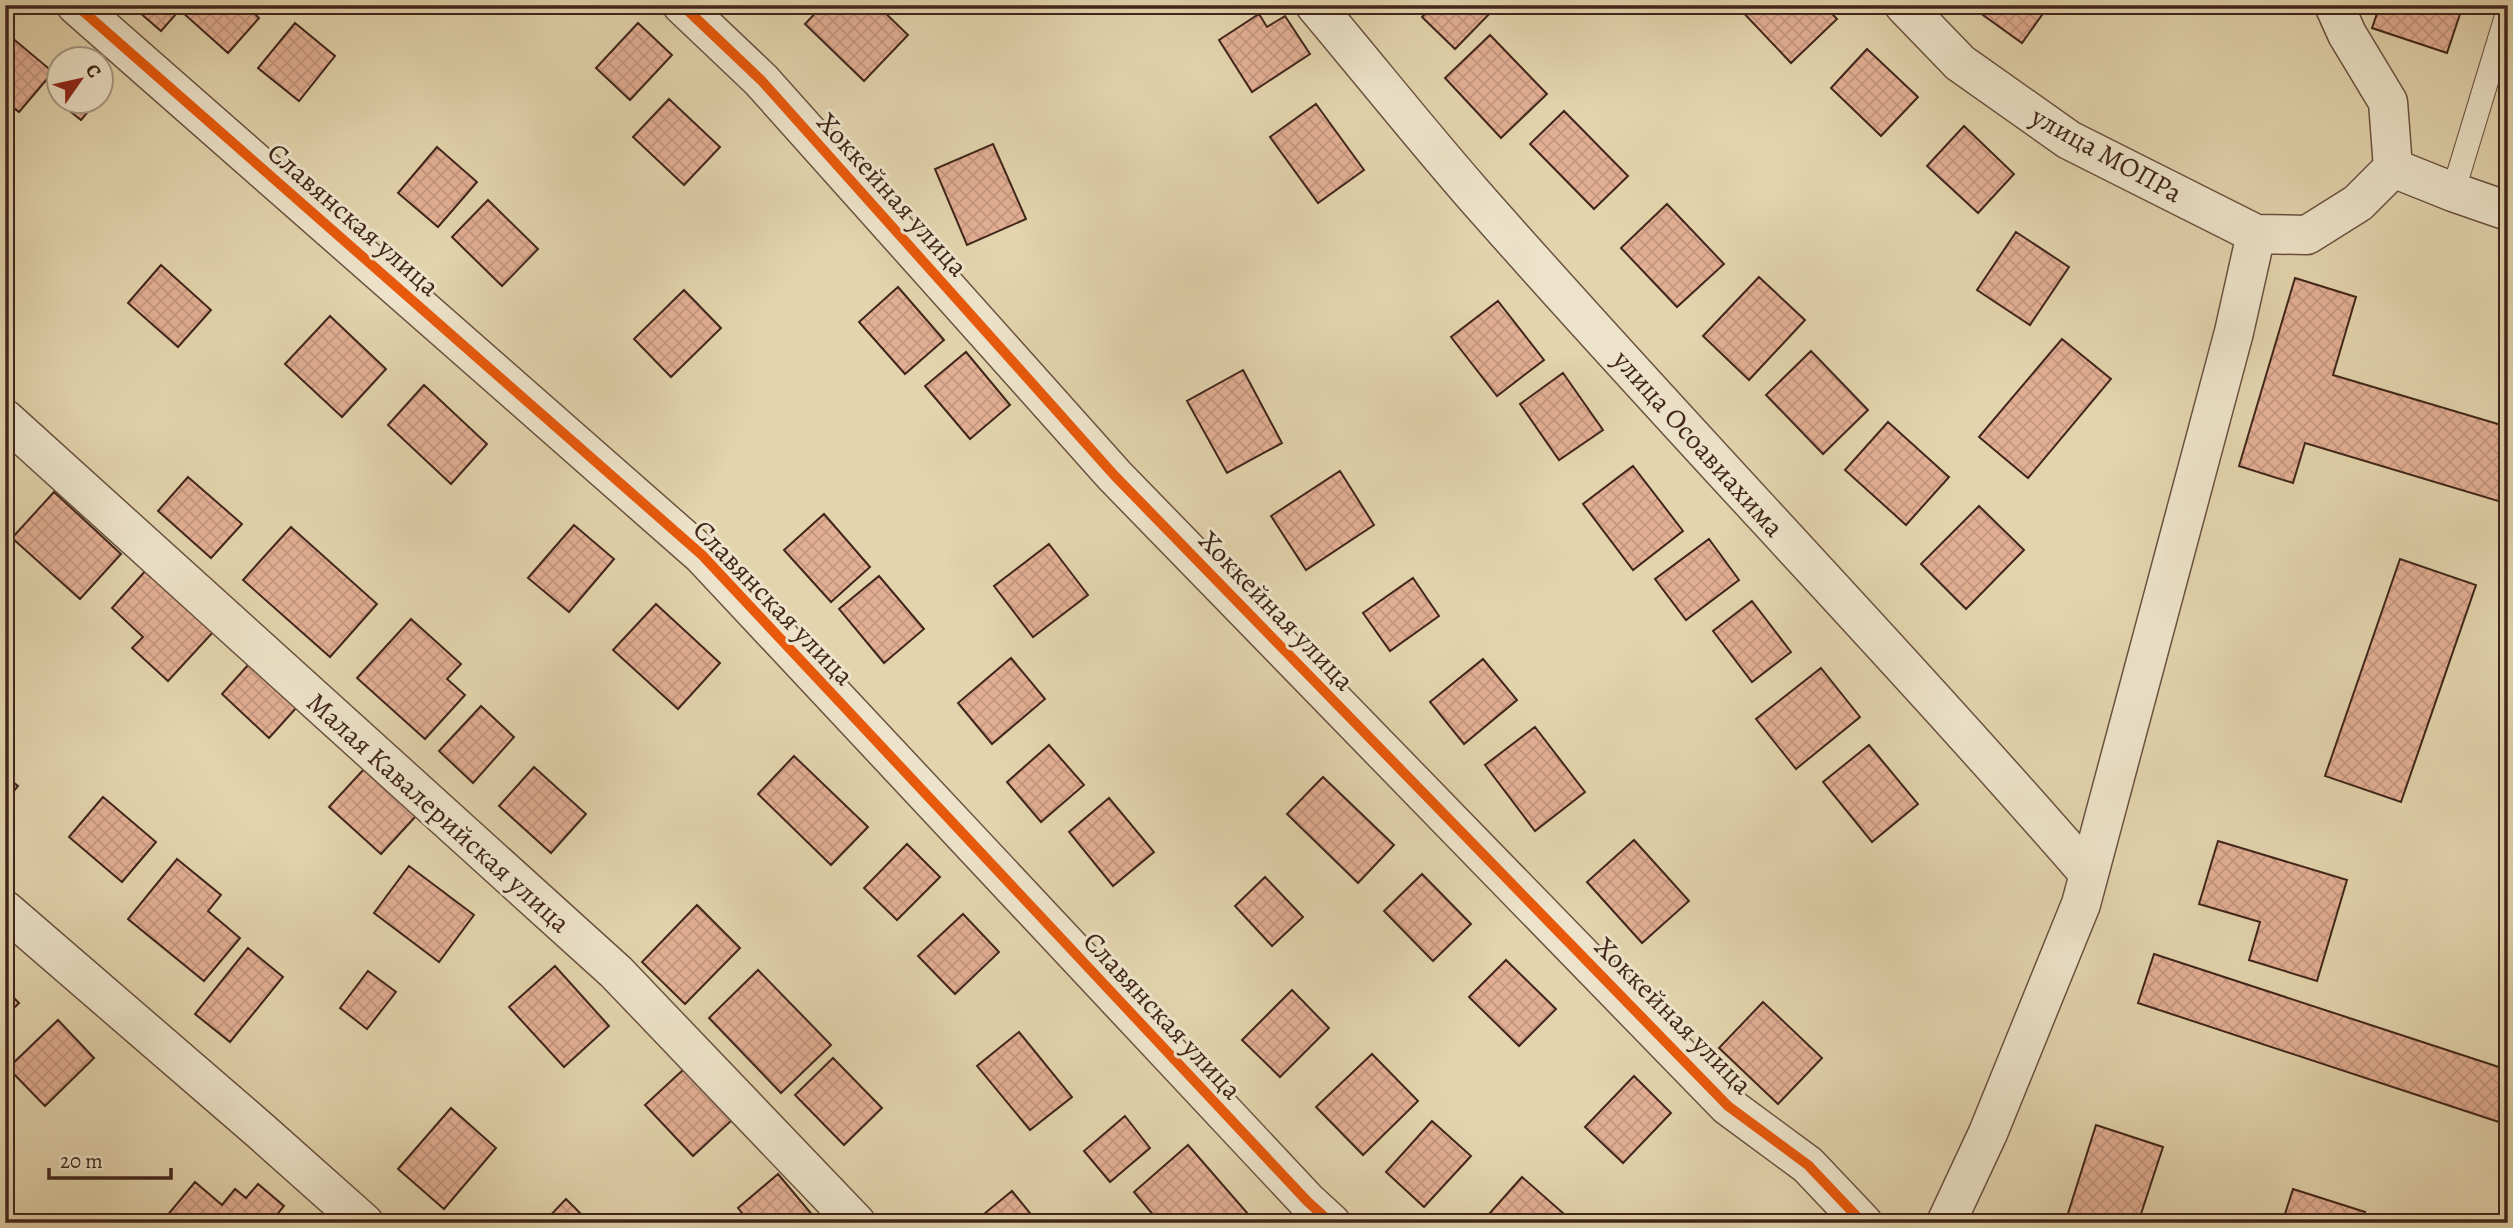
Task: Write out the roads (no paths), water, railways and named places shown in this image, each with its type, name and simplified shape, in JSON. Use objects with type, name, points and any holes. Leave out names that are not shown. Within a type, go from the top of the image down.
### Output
[{"type":"street","name":"Славянская улица","points":[[76,5],[702,555],[1307,1201],[1331,1223]]},
{"type":"street","name":"Хоккейная улица","points":[[682,5],[761,80],[1114,475],[1728,1106],[1808,1165],[1863,1223]]},
{"type":"street","name":"улица Осоавиахима","points":[[1315,5],[1472,193],[1738,488],[1979,748],[2089,874]]},
{"type":"street","name":"улица МОПРа","points":[[1904,5],[1960,63],[2069,140],[2256,234]]},
{"type":"street","points":[[2334,5],[2347,34],[2388,102],[2393,169]]},
{"type":"street","points":[[1946,1223],[1994,1120],[2081,904],[2227,359],[2256,234],[2307,235],[2358,203],[2393,169]]},
{"type":"street","points":[[2393,169],[2508,211]]},
{"type":"street","name":"Малая Кавалерийская улица","points":[[5,419],[616,972],[856,1223]]},
{"type":"street","points":[[5,910],[364,1223]]},
{"type":"lane","points":[[2453,192],[2508,10]]}]
